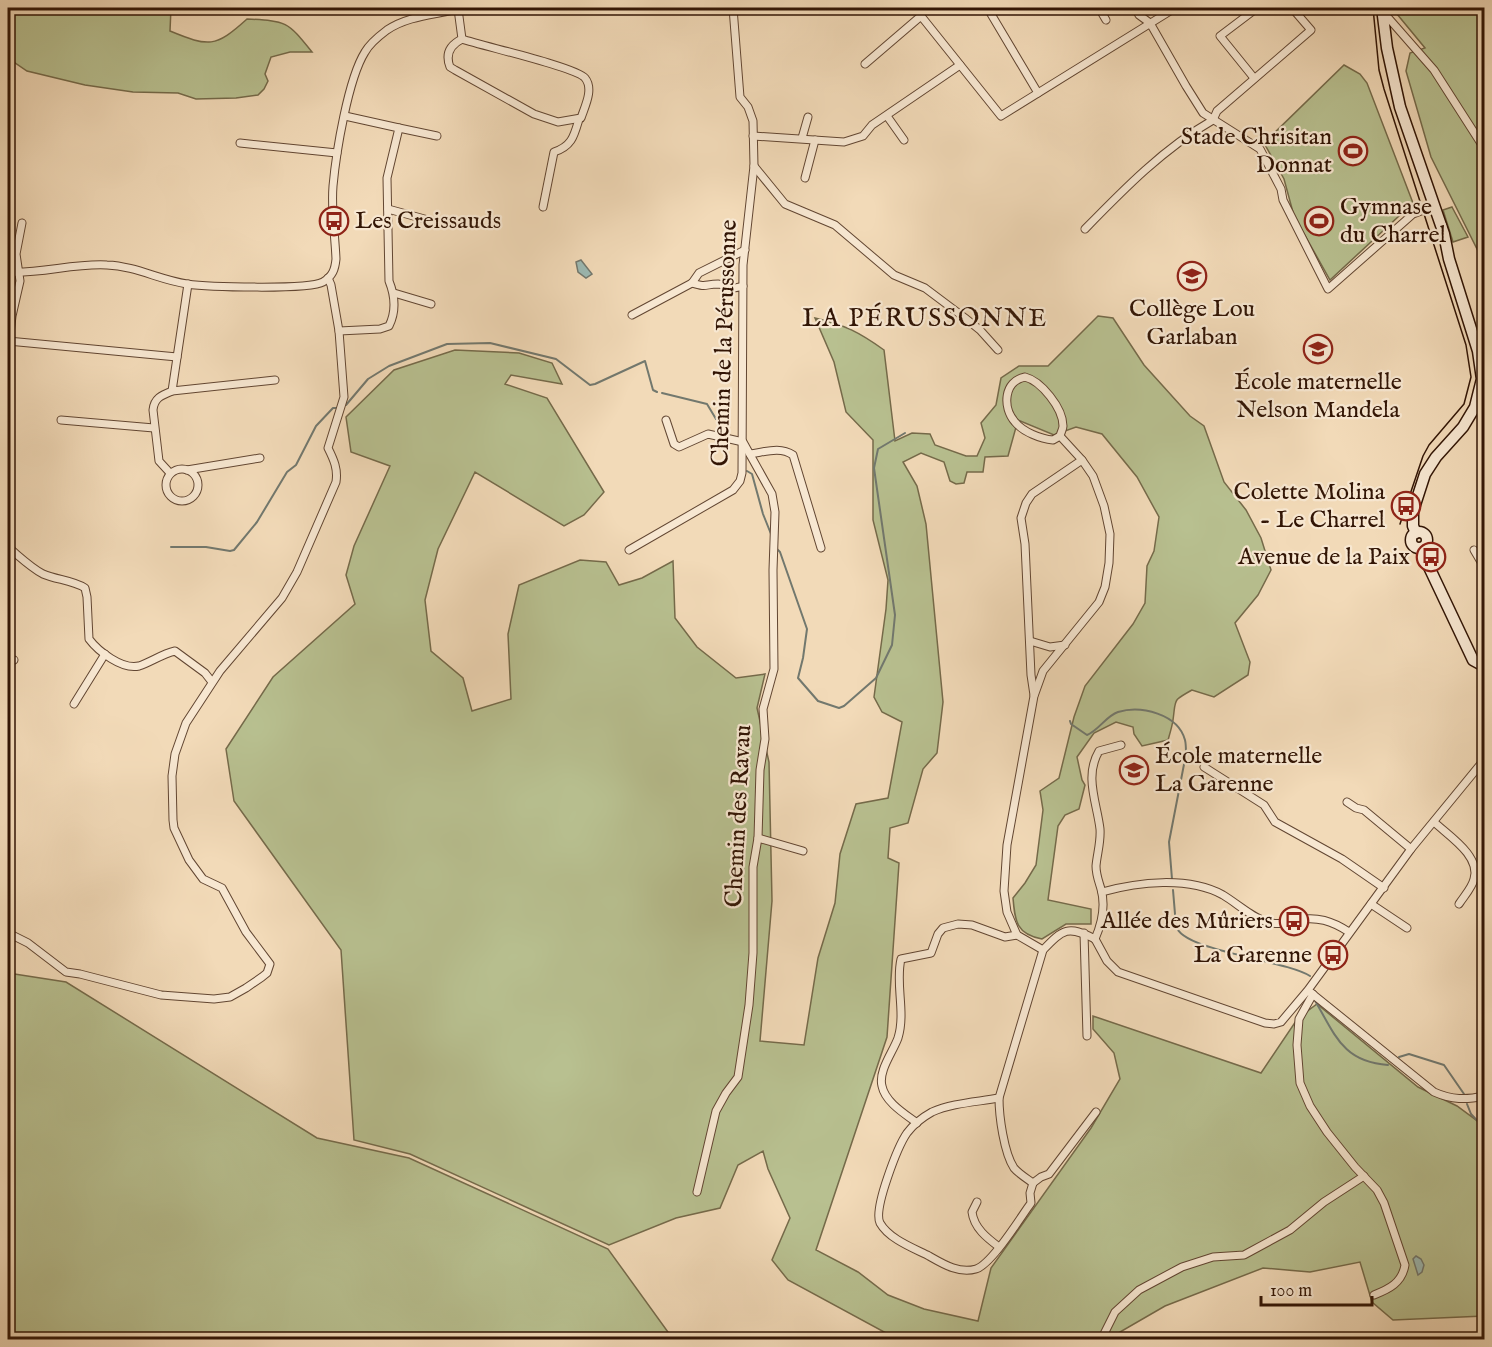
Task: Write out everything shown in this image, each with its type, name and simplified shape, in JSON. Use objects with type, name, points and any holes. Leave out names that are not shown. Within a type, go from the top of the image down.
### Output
[{"type":"street","name":"Chemin de la Pérussonne","points":[[628,550],[733,490],[740,481],[742,473],[743,286],[754,166],[753,121],[748,107],[740,97],[733,8]]},
{"type":"street","points":[[1099,8],[1106,20]]},
{"type":"street","points":[[1136,8],[1139,15],[1150,23],[1203,113],[1252,143],[1266,157],[1281,189],[1282,200],[1328,289],[1413,214],[1434,206]]},
{"type":"street","points":[[865,64],[921,16],[1001,116],[1175,8]]},
{"type":"street","points":[[1254,78],[1220,36],[1257,8]]},
{"type":"street","points":[[1085,229],[1134,180],[1198,129],[1213,120],[1217,111],[1311,30],[1292,8]]},
{"type":"street","points":[[1382,10],[1434,70],[1485,148]]},
{"type":"street","points":[[1382,10],[1386,48],[1400,107],[1444,234],[1449,259],[1478,351],[1482,379],[1475,407],[1463,427],[1436,457],[1425,474],[1413,511],[1413,526],[1416,533],[1421,533],[1426,538],[1425,544],[1420,548],[1473,660],[1485,666]]},
{"type":"street","points":[[8,272],[20,273],[80,265],[109,265],[188,284],[257,287],[316,284],[328,279],[335,271],[336,259],[333,188],[337,153],[357,70],[364,52],[375,39],[390,28],[407,20],[460,11],[462,39]]},
{"type":"street","points":[[991,14],[1038,93]]},
{"type":"street","points":[[462,39],[450,48],[447,55],[450,67],[534,114],[558,122],[579,119]]},
{"type":"street","points":[[462,39],[553,64],[578,72],[585,78],[589,94],[574,135],[566,148],[554,152],[543,207]]},
{"type":"street","points":[[753,136],[844,142],[864,135],[872,125],[960,65]]},
{"type":"street","points":[[887,116],[904,140]]},
{"type":"street","points":[[345,117],[437,136]]},
{"type":"street","points":[[802,138],[808,117]]},
{"type":"street","points":[[339,331],[380,329],[388,326],[394,316],[394,293],[390,281],[387,178],[399,128]]},
{"type":"street","points":[[805,178],[815,140]]},
{"type":"street","points":[[240,143],[337,153]]},
{"type":"street","points":[[754,166],[785,204],[835,225],[894,275],[925,288],[965,318],[980,330],[998,351]]},
{"type":"street","points":[[388,210],[439,223]]},
{"type":"street","points":[[8,352],[10,319],[20,281],[16,254],[22,223]]},
{"type":"street","points":[[632,315],[692,284],[699,273],[745,250]]},
{"type":"street","points":[[8,933],[28,944],[66,972],[161,995],[214,999],[230,997],[267,973],[270,964],[268,959],[257,948],[222,888],[203,879],[189,860],[174,828],[172,776],[175,754],[186,723],[212,682],[282,598],[297,572],[336,483],[334,460],[328,448],[344,397],[339,331],[328,279]]},
{"type":"street","points":[[172,391],[188,284]]},
{"type":"street","points":[[692,284],[704,288],[717,284],[730,290],[743,286]]},
{"type":"street","points":[[394,293],[431,304]]},
{"type":"street","points":[[8,341],[177,357]]},
{"type":"street","points":[[1025,376],[1032,379],[1046,391],[1059,410],[1063,425],[1060,436],[1048,440],[1015,423],[1010,414],[1007,392],[1017,378],[1025,376]]},
{"type":"street","points":[[170,473],[159,461],[154,428],[154,402],[158,397],[172,391],[275,381]]},
{"type":"street","points":[[61,420],[154,428]]},
{"type":"street","points":[[666,420],[674,444],[679,447],[708,434],[743,442]]},
{"type":"street","points":[[1043,950],[1017,935],[1007,912],[1004,891],[1007,845],[1034,696],[1043,671],[1098,602],[1105,587],[1110,563],[1110,534],[1104,506],[1093,476],[1060,436]]},
{"type":"street","name":"Chemin des Ravau","points":[[697,1192],[716,1111],[738,1077],[749,1005],[753,953],[753,867],[758,838],[760,770],[765,740],[763,709],[774,669],[775,512],[772,494],[743,442]]},
{"type":"street","points":[[750,454],[786,450],[793,455],[820,548]]},
{"type":"street","points":[[187,470],[196,477],[198,489],[191,499],[174,500],[169,496],[165,484],[170,473],[175,470],[260,458]]},
{"type":"street","points":[[1034,696],[1030,675],[1022,518],[1026,503],[1032,494],[1082,460]]},
{"type":"street","points":[[8,547],[41,573],[76,582],[85,588],[88,639],[105,654],[126,665],[136,667],[176,651],[205,673],[212,682]]},
{"type":"street","points":[[1474,550],[1485,567]]},
{"type":"street","points":[[1030,641],[1050,647],[1066,645]]},
{"type":"street","points":[[1467,644],[1476,656],[1485,660]]},
{"type":"street","points":[[74,704],[105,654]]},
{"type":"street","points":[[1095,939],[1103,919],[1096,868],[1100,836],[1091,784],[1095,758],[1099,751],[1121,745]]},
{"type":"street","points":[[1374,1295],[1392,1288],[1404,1275],[1405,1265],[1384,1203],[1377,1190],[1327,1132],[1310,1106],[1300,1083],[1297,1045],[1299,1019],[1310,992],[1348,932],[1384,888],[1411,849],[1485,760]]},
{"type":"street","points":[[1204,767],[1264,805],[1275,822],[1342,859],[1384,888]]},
{"type":"street","points":[[1347,802],[1364,810],[1411,849]]},
{"type":"street","points":[[1434,822],[1471,857],[1474,865],[1474,882],[1459,904]]},
{"type":"street","points":[[758,838],[803,851]]},
{"type":"street","points":[[1101,892],[1134,885],[1188,885],[1221,894],[1257,917],[1272,923],[1314,918],[1324,920],[1348,932]]},
{"type":"street","points":[[1371,904],[1407,928]]},
{"type":"street","points":[[917,1123],[893,1104],[882,1087],[882,1076],[898,1039],[902,1023],[901,959],[931,953],[938,934],[943,928],[958,924],[972,925],[1005,938],[1017,935]]},
{"type":"street","points":[[1033,1183],[1012,1165],[999,1113],[999,1098],[1043,950],[1059,933],[1069,930],[1084,933],[1095,939],[1107,961],[1118,972],[1265,1023],[1281,1022],[1310,992]]},
{"type":"street","points":[[1084,933],[1087,1036]]},
{"type":"street","points":[[1310,992],[1434,1092],[1464,1100],[1485,1096]]},
{"type":"street","points":[[999,1098],[944,1108],[930,1113],[917,1123],[907,1133],[899,1149],[879,1204],[878,1216],[881,1225],[902,1242],[949,1267],[963,1270],[976,1269],[988,1263],[1031,1203],[1030,1193],[1033,1183],[1049,1174],[1096,1112]]},
{"type":"street","points":[[1101,1340],[1115,1312],[1139,1290],[1182,1267],[1213,1257],[1244,1255],[1290,1230],[1324,1202],[1364,1176]]},
{"type":"street","points":[[977,1202],[972,1216],[984,1237],[999,1247]]},
{"type":"green space","points":[[8,8],[171,8],[170,31],[203,42],[219,40],[247,19],[279,22],[291,28],[312,52],[290,52],[271,57],[265,74],[268,81],[258,95],[196,99],[178,93],[133,92],[85,85],[27,71],[8,58]]},
{"type":"green space","points":[[1392,8],[1479,8],[1484,13],[1484,24],[1479,32],[1484,36],[1484,263],[1431,157],[1406,71],[1410,53],[1425,48]]},
{"type":"green space","points":[[1344,65],[1360,74],[1367,83],[1413,203],[1330,280],[1294,216],[1284,179],[1264,143]]},
{"type":"green space","points":[[1452,207],[1468,237],[1453,242],[1443,210]]},
{"type":"green space","points":[[1098,316],[1113,318],[1144,365],[1190,416],[1204,426],[1224,482],[1246,510],[1261,538],[1271,570],[1258,595],[1235,623],[1250,662],[1248,675],[1214,697],[1192,690],[1178,699],[1168,740],[1142,746],[1134,734],[1133,727],[1116,722],[1094,733],[1077,757],[1085,785],[1079,809],[1065,815],[1058,826],[1048,900],[1091,909],[1091,924],[1066,924],[1042,939],[1027,934],[1016,920],[1013,898],[1036,865],[1043,810],[1040,791],[1059,778],[1074,717],[1085,686],[1133,624],[1145,603],[1147,566],[1154,551],[1159,517],[1137,477],[1102,434],[1076,427],[1054,435],[1018,420],[1008,456],[985,457],[983,472],[967,472],[964,483],[956,484],[950,481],[944,462],[921,453],[903,462],[917,486],[926,524],[943,702],[937,753],[923,769],[908,823],[890,828],[888,858],[899,863],[887,1037],[816,1250],[858,1272],[888,1295],[924,1309],[978,1321],[991,1268],[1091,1128],[1120,1079],[1114,1053],[1093,1029],[1093,1016],[1261,1073],[1298,1018],[1317,1004],[1418,1087],[1457,1106],[1484,1126],[1484,1316],[1393,1320],[1372,1302],[1360,1262],[1310,1272],[1263,1268],[1165,1306],[1108,1339],[897,1339],[788,1280],[772,1260],[790,1218],[768,1169],[763,1151],[738,1165],[720,1208],[676,1218],[609,1245],[410,1154],[354,1140],[341,950],[234,801],[226,749],[273,677],[355,604],[346,575],[354,546],[390,466],[351,452],[346,417],[394,370],[455,350],[519,353],[552,363],[562,384],[511,375],[505,384],[547,398],[604,492],[584,515],[564,526],[475,472],[438,549],[425,600],[431,651],[463,678],[472,711],[511,699],[508,634],[519,585],[580,560],[606,562],[619,585],[642,578],[673,561],[675,618],[697,647],[736,678],[765,674],[757,708],[769,762],[772,901],[760,1041],[804,1045],[818,958],[835,903],[840,854],[856,804],[888,798],[902,722],[882,712],[874,697],[888,580],[873,520],[873,440],[846,412],[834,362],[815,318],[851,330],[884,350],[895,441],[912,433],[930,434],[935,445],[966,456],[977,456],[985,438],[981,423],[996,405],[1001,378],[1019,366],[1048,366]]},
{"type":"green space","points":[[8,973],[66,982],[317,1138],[409,1158],[608,1249],[673,1339],[8,1339]]},
{"type":"water","points":[[581,260],[592,274],[586,278],[578,272],[576,262]]},
{"type":"water","points":[[1416,1256],[1424,1265],[1422,1272],[1418,1275],[1413,1259]]},
{"type":"waterway","points":[[344,403],[346,405],[368,379],[389,366],[447,344],[490,343],[556,359],[590,385],[645,361],[653,390],[657,392]]},
{"type":"waterway","points":[[662,393],[707,404],[716,419]]},
{"type":"waterway","points":[[171,547],[234,550],[257,522],[287,472],[296,465],[316,426],[333,408],[338,408]]},
{"type":"waterway","points":[[777,549],[807,629],[798,678],[818,701],[839,708],[844,706],[876,678],[892,645],[895,615],[874,468],[878,449],[905,433]]},
{"type":"waterway","points":[[747,471],[752,474],[771,534]]},
{"type":"waterway","points":[[1070,721],[1087,735],[1114,714],[1137,710],[1167,718],[1181,731],[1185,740],[1186,754],[1169,842],[1172,879]]},
{"type":"waterway","points":[[1173,890],[1176,926],[1182,935],[1214,949],[1297,970],[1310,976]]},
{"type":"waterway","points":[[1314,999],[1335,1034],[1350,1052],[1372,1063],[1388,1065]]},
{"type":"waterway","points":[[1399,1057],[1409,1054],[1444,1065],[1464,1094]]},
{"type":"waterway","points":[[1467,1104],[1471,1114],[1484,1128]]},
{"type":"tram line","points":[[1373,8],[1379,70],[1384,89],[1466,345],[1471,377],[1464,404],[1429,445],[1423,456],[1400,524]]},
{"type":"place","name":"Stade Chrisitan Donnat","points":[[1353,151]]},
{"type":"place","name":"Les Creissauds","points":[[334,221]]},
{"type":"place","name":"Gymnase du Charrel","points":[[1319,221]]},
{"type":"place","name":"Collège Lou Garlaban","points":[[1192,276]]},
{"type":"place","name":"École maternelle Nelson Mandela","points":[[1318,349]]},
{"type":"place","name":"Colette Molina - Le Charrel","points":[[1406,506]]},
{"type":"place","name":"Avenue de la Paix","points":[[1431,557]]},
{"type":"place","name":"École maternelle La Garenne","points":[[1134,770]]},
{"type":"place","name":"Allée des Mûriers","points":[[1294,921]]},
{"type":"place","name":"La Garenne","points":[[1333,955]]},
{"type":"district","name":"LA PÉRUSSONNE","points":[[925,318]]}]
